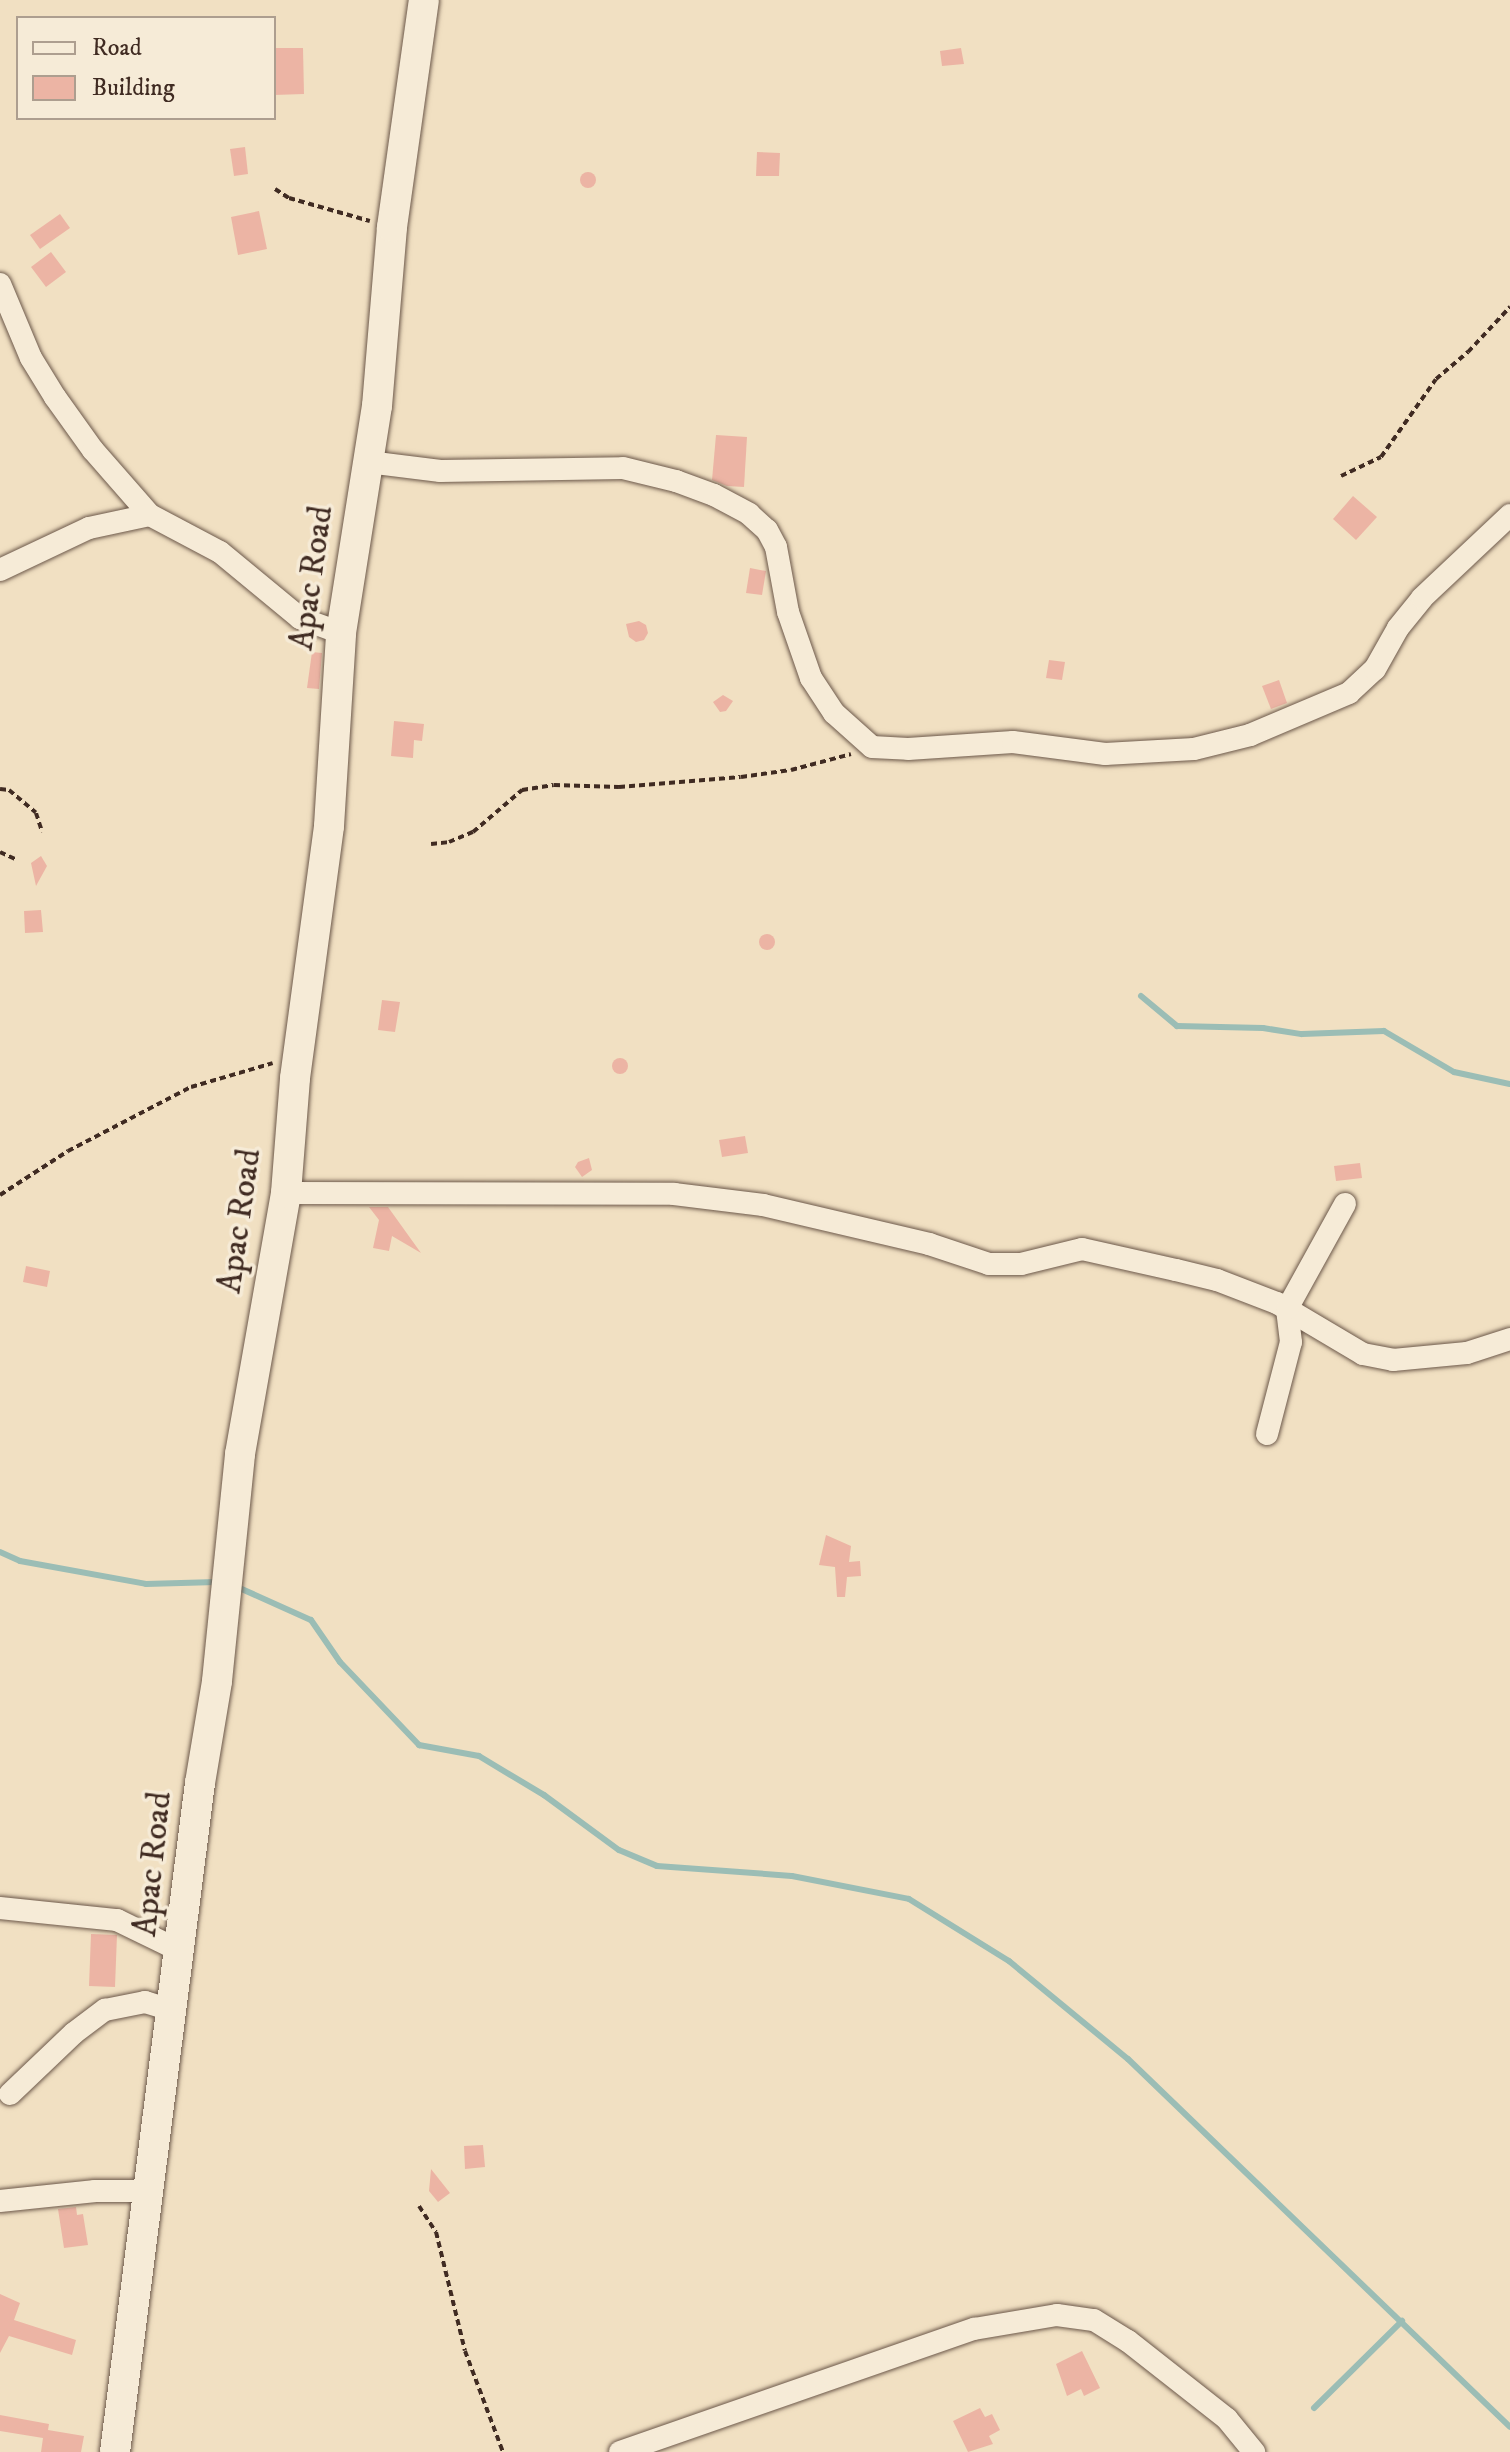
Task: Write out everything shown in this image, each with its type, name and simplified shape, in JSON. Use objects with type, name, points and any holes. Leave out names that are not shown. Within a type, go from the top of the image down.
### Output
[{"type":"main road","name":"Apac Road","points":[[115,2452],[174,2011],[200,1783],[217,1681],[240,1454],[286,1193],[295,1078],[329,826],[341,633],[377,406],[392,227],[424,0]]},
{"type":"street","points":[[0,284],[31,358],[55,397],[93,450],[150,515],[220,552],[300,618],[341,633]]},
{"type":"street","points":[[368,462],[440,471],[623,468],[676,481],[749,514],[767,530],[776,547],[788,612],[811,678],[834,713],[872,747],[908,749],[1013,742],[1105,754],[1194,749],[1250,735],[1349,693],[1375,669],[1398,628],[1422,598],[1510,515]]},
{"type":"street","points":[[0,570],[89,528],[150,515]]},
{"type":"street","points":[[286,1193],[674,1194],[763,1205],[929,1244],[989,1264],[1021,1264],[1064,1251],[1098,1252],[1217,1280],[1287,1309],[1363,1354],[1393,1360],[1467,1353],[1510,1339]]},
{"type":"street","points":[[1267,1434],[1291,1342],[1287,1309],[1345,1204]]},
{"type":"street","points":[[0,1908],[117,1920],[170,1946],[181,1955]]},
{"type":"street","points":[[10,2094],[74,2033],[105,2010],[145,2002],[174,2011]]},
{"type":"street","points":[[0,2201],[95,2191],[150,2191]]},
{"type":"street","points":[[620,2452],[974,2329],[1057,2315],[1094,2320],[1128,2341],[1227,2419],[1254,2452]]},
{"type":"path","points":[[275,189],[289,198],[392,227]]},
{"type":"path","points":[[1341,476],[1381,457],[1436,379],[1468,352],[1510,307]]},
{"type":"path","points":[[431,844],[449,842],[473,832],[522,790],[554,785],[619,787],[741,777],[827,762],[872,747]]},
{"type":"path","points":[[0,789],[9,790],[36,813],[42,832]]},
{"type":"path","points":[[0,852],[17,860]]},
{"type":"path","points":[[0,1195],[68,1151],[191,1087],[271,1062],[295,1078]]},
{"type":"path","points":[[419,2206],[436,2232],[465,2351],[503,2452]]},
{"type":"building","points":[[276,48],[303,48],[304,94],[276,95]]},
{"type":"building","points":[[961,48],[964,64],[942,66],[940,51]]},
{"type":"building","points":[[245,147],[248,174],[234,176],[230,149]]},
{"type":"building","points":[[757,152],[780,153],[779,176],[756,176]]},
{"type":"building","points":[[588,172],[594,174],[594,186],[588,188],[582,186],[580,180],[582,174]]},
{"type":"building","points":[[259,211],[267,249],[238,255],[231,217]]},
{"type":"building","points":[[60,214],[70,228],[40,249],[30,235]]},
{"type":"building","points":[[51,252],[66,272],[46,287],[31,267]]},
{"type":"building","points":[[716,435],[747,437],[744,487],[727,486],[712,480]]},
{"type":"building","points":[[1353,496],[1377,517],[1356,540],[1333,519]]},
{"type":"building","points":[[750,568],[766,571],[762,595],[746,593]]},
{"type":"building","points":[[639,621],[646,625],[648,633],[644,640],[636,642],[629,637],[626,624]]},
{"type":"building","points":[[312,652],[322,653],[319,689],[307,688]]},
{"type":"building","points":[[1049,660],[1065,662],[1062,680],[1046,678]]},
{"type":"building","points":[[1279,680],[1287,703],[1271,709],[1262,686]]},
{"type":"building","points":[[723,695],[733,701],[726,711],[720,712],[713,702]]},
{"type":"building","points":[[394,721],[424,724],[422,741],[414,740],[413,758],[391,756]]},
{"type":"building","points":[[41,856],[47,866],[36,886],[31,863]]},
{"type":"building","points":[[41,910],[43,932],[25,933],[24,911]]},
{"type":"building","points":[[764,934],[770,934],[775,942],[773,948],[764,950],[759,945],[759,939]]},
{"type":"building","points":[[382,1000],[400,1002],[395,1032],[378,1030]]},
{"type":"building","points":[[617,1058],[623,1058],[628,1066],[626,1072],[617,1074],[612,1069],[612,1063]]},
{"type":"building","points":[[745,1136],[748,1153],[722,1157],[719,1140]]},
{"type":"building","points":[[589,1158],[592,1170],[582,1177],[575,1167],[578,1162]]},
{"type":"building","points":[[1360,1163],[1362,1178],[1336,1181],[1334,1166]]},
{"type":"building","points":[[369,1207],[388,1207],[421,1253],[392,1236],[389,1251],[373,1248],[379,1220]]},
{"type":"building","points":[[26,1266],[50,1271],[47,1287],[23,1282]]},
{"type":"building","points":[[826,1535],[851,1546],[849,1562],[860,1561],[861,1576],[847,1577],[845,1597],[837,1597],[835,1567],[819,1565]]},
{"type":"building","points":[[91,1934],[117,1935],[115,1987],[89,1986]]},
{"type":"building","points":[[483,2145],[485,2167],[465,2169],[464,2146]]},
{"type":"building","points":[[431,2169],[450,2193],[438,2202],[429,2191]]},
{"type":"building","points":[[76,2207],[77,2215],[83,2214],[88,2245],[64,2248],[58,2209]]},
{"type":"building","points":[[0,2294],[20,2303],[14,2320],[76,2340],[72,2355],[9,2336],[0,2353]]},
{"type":"building","points":[[1082,2351],[1100,2388],[1084,2396],[1081,2389],[1067,2396],[1056,2364]]},
{"type":"building","points":[[980,2408],[985,2417],[992,2414],[1000,2430],[989,2436],[993,2444],[968,2452],[953,2421]]},
{"type":"building","points":[[0,2415],[49,2424],[48,2430],[84,2436],[81,2452],[41,2452],[43,2438],[0,2431]]},
{"type":"waterway","points":[[1141,996],[1177,1026],[1263,1028],[1302,1034],[1384,1031],[1454,1072],[1510,1084]]},
{"type":"waterway","points":[[0,1552],[20,1561],[146,1584],[216,1582]]},
{"type":"waterway","points":[[235,1586],[311,1620],[340,1662],[419,1745],[479,1756],[544,1795],[619,1850],[657,1866],[792,1876],[909,1899],[1009,1961],[1128,2059],[1510,2427]]},
{"type":"waterway","points":[[1314,2408],[1402,2321]]}]
